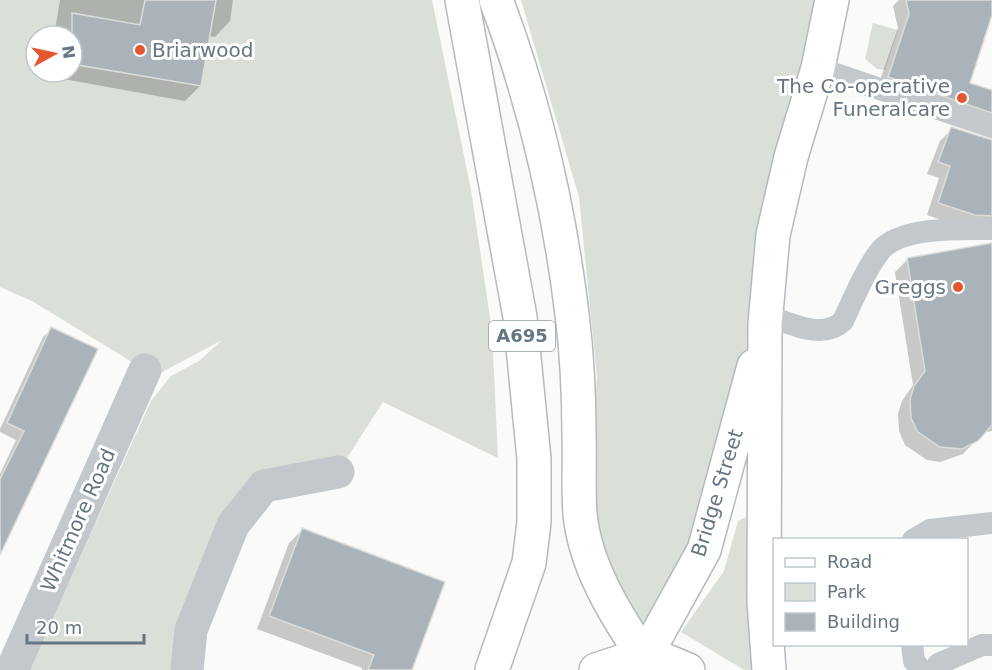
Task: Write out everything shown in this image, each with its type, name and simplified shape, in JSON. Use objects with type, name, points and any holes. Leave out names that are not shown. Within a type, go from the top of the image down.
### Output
[{"type":"main road","name":"A695","points":[[462,0],[501,203],[520,317],[534,459],[534,522],[529,563],[492,670]]},
{"type":"main road","name":"A695","points":[[496,0],[526,89],[558,221],[572,314],[579,402],[580,515],[592,564],[602,588],[619,620],[645,653]]},
{"type":"main road","name":"Bridge Street","points":[[770,670],[764,601],[765,320],[773,235],[791,157],[818,68],[832,0]]},
{"type":"main road","name":"Bridge Street","points":[[645,653],[705,550],[765,320]]},
{"type":"main road","points":[[596,670],[645,653],[688,670]]},
{"type":"street","name":"Whitmore Road","points":[[11,670],[145,370]]},
{"type":"street","points":[[187,670],[191,630],[232,525],[264,486],[339,472]]},
{"type":"street","points":[[0,663],[11,670]]},
{"type":"lane","points":[[818,68],[992,127]]},
{"type":"lane","points":[[765,320],[823,332],[834,330],[843,321],[863,279],[882,249],[909,234],[948,228],[992,229]]},
{"type":"lane","points":[[916,538],[930,530],[992,523]]},
{"type":"lane","points":[[935,670],[938,664],[982,645],[992,645]]},
{"type":"lane","points":[[912,646],[914,661],[921,670]]},
{"type":"green space","points":[[0,0],[432,0],[471,190],[492,331],[498,458],[383,402],[338,472],[264,486],[187,670],[29,670],[151,401],[171,376],[199,361],[222,340],[155,376],[32,301],[0,287]]},
{"type":"green space","points":[[521,0],[832,0],[760,333],[725,463],[646,656],[582,566],[597,377],[579,197]]},
{"type":"green space","points":[[873,23],[898,30],[885,70],[877,69],[865,59]]},
{"type":"green space","points":[[746,517],[755,670],[744,670],[681,632],[724,571],[738,521]]},
{"type":"building","name":"Briarwood","points":[[145,0],[216,0],[201,86],[84,66],[84,24],[72,24],[72,13],[140,25]]},
{"type":"building","name":"The Co-operative Funeralcare","points":[[906,0],[992,0],[992,15],[970,83],[992,90],[992,113],[888,77],[909,14]]},
{"type":"building","points":[[951,127],[992,140],[992,216],[975,215],[938,203],[950,166],[938,162]]},
{"type":"building","points":[[992,243],[992,425],[978,441],[962,449],[940,447],[918,432],[911,418],[910,400],[914,386],[925,371],[907,258]]},
{"type":"building","points":[[51,327],[98,349],[0,555],[0,479],[24,431],[7,423]]},
{"type":"building","points":[[302,528],[445,582],[412,670],[368,670],[374,655],[269,616]]},
{"type":"place","name":"Briarwood","points":[[140,50]]},
{"type":"place","name":"The Co-operative Funeralcare","points":[[962,98]]},
{"type":"place","name":"Greggs","points":[[958,287]]}]
